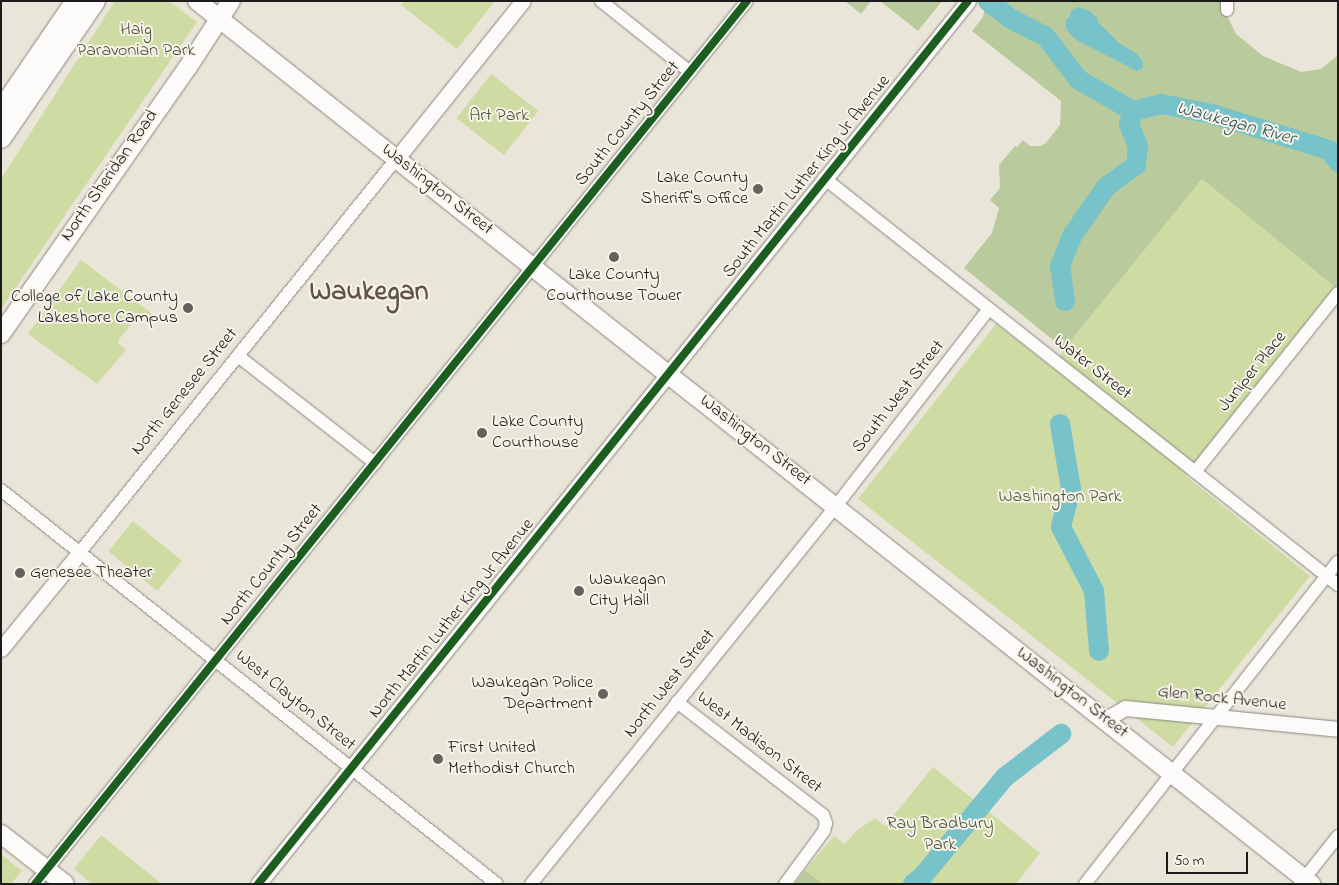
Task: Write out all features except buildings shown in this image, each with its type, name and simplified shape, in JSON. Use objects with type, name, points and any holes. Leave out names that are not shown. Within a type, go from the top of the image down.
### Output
[{"type":"highway","points":[[1,111],[76,1]]},
{"type":"highway","points":[[1,138],[94,1]]},
{"type":"main road","name":"Washington Street","points":[[197,1],[1106,719],[1305,882]]},
{"type":"main road","name":"North Sheridan Road","points":[[1,334],[188,67],[231,1]]},
{"type":"main road","points":[[1,834],[65,884]]},
{"type":"street","points":[[397,158],[523,1]]},
{"type":"street","points":[[601,1],[690,72]]},
{"type":"street","name":"South County Street","points":[[532,266],[746,1]]},
{"type":"street","name":"South Martin Luther King Jr Avenue","points":[[669,373],[968,1]]},
{"type":"street","name":"North Genesee Street","points":[[1,650],[397,158]]},
{"type":"street","name":"Water Street","points":[[824,178],[1338,585]]},
{"type":"street","name":"North County Street","points":[[35,884],[532,266]]},
{"type":"street","name":"Juniper Place","points":[[1195,472],[1338,293]]},
{"type":"street","name":"South West Street","points":[[836,506],[989,309]]},
{"type":"street","points":[[238,356],[374,463]]},
{"type":"street","name":"North Martin Luther King Jr Avenue","points":[[258,884],[669,373]]},
{"type":"street","name":"West Clayton Street","points":[[1,490],[216,659],[496,884]]},
{"type":"street","name":"North West Street","points":[[531,884],[836,506]]},
{"type":"street","points":[[1085,884],[1338,561]]},
{"type":"street","name":"West Madison Street","points":[[678,702],[823,815],[826,824],[824,831],[785,884]]},
{"type":"street","name":"Glen Rock Avenue","points":[[1106,719],[1125,708],[1338,730]]},
{"type":"street","points":[[1305,882],[1338,836]]},
{"type":"green space","name":"Haig Paravonian Park","points":[[115,1],[169,1],[197,22],[1,309],[1,179]]},
{"type":"green space","points":[[404,1],[495,1],[457,49],[401,5]]},
{"type":"green space","points":[[845,1],[871,1],[861,14]]},
{"type":"green space","points":[[880,1],[942,1],[918,31]]},
{"type":"green space","points":[[986,1],[1224,1],[1226,14],[1236,34],[1263,56],[1301,72],[1321,69],[1338,55],[1338,285],[1335,287],[1202,179],[1064,349],[964,268],[992,233],[999,208],[990,200],[1000,188],[999,165],[1015,146],[1017,147],[1023,140],[1030,146],[1040,146],[1046,143],[1060,125],[1061,101],[972,31],[983,17]]},
{"type":"green space","name":"Art Park","points":[[491,74],[538,111],[504,155],[457,118]]},
{"type":"green space","name":"Washington Park","points":[[1202,179],[1335,287],[1186,476],[1310,576],[1173,747],[858,499],[996,324],[1054,369],[1064,349]]},
{"type":"green space","points":[[81,260],[151,313],[146,320],[140,315],[137,317],[120,338],[118,343],[126,350],[97,384],[28,334]]},
{"type":"green space","points":[[133,521],[182,561],[157,591],[108,551]]},
{"type":"green space","name":"Ray Bradbury Park","points":[[933,767],[1040,853],[1016,884],[823,884],[805,870],[834,836],[845,844],[856,831],[875,818],[885,826]]},
{"type":"green space","points":[[101,835],[162,884],[92,884],[74,869]]},
{"type":"green space","points":[[1,854],[22,871],[11,884],[1,884]]},
{"type":"green space","points":[[805,870],[823,884],[795,884]]},
{"type":"water","points":[[1078,7],[1091,12],[1098,22],[1119,43],[1137,54],[1143,62],[1143,68],[1137,71],[1078,41],[1070,34],[1066,29],[1066,19],[1068,19],[1072,10]]},
{"type":"waterway","name":"Waukegan River","points":[[988,1],[1011,19],[1046,37],[1079,80],[1133,111],[1161,104],[1212,114],[1329,150],[1338,162]]},
{"type":"waterway","points":[[1065,301],[1060,266],[1072,236],[1106,187],[1136,165],[1138,147],[1129,124],[1133,111]]},
{"type":"waterway","name":"Waukegan River","points":[[1060,424],[1071,489],[1061,527],[1094,591],[1099,651]]},
{"type":"waterway","name":"Waukegan River","points":[[913,884],[922,877],[1005,777],[1061,734]]},
{"type":"cycle path","points":[[35,884],[747,1]]},
{"type":"cycle path","points":[[258,884],[968,1]]},
{"type":"place","name":"Lake County Sheriff's Office","points":[[758,189]]},
{"type":"place","name":"Lake County Courthouse Tower","points":[[614,257]]},
{"type":"place","name":"College of Lake County Lakeshore Campus","points":[[188,308]]},
{"type":"place","name":"Lake County Courthouse","points":[[482,433]]},
{"type":"place","name":"Genesee Theater","points":[[20,573]]},
{"type":"place","name":"Waukegan City Hall","points":[[579,591]]},
{"type":"place","name":"Waukegan Police Department","points":[[603,694]]},
{"type":"place","name":"First United Methodist Church","points":[[438,759]]},
{"type":"district","name":"Waukegan","points":[[369,293]]}]
